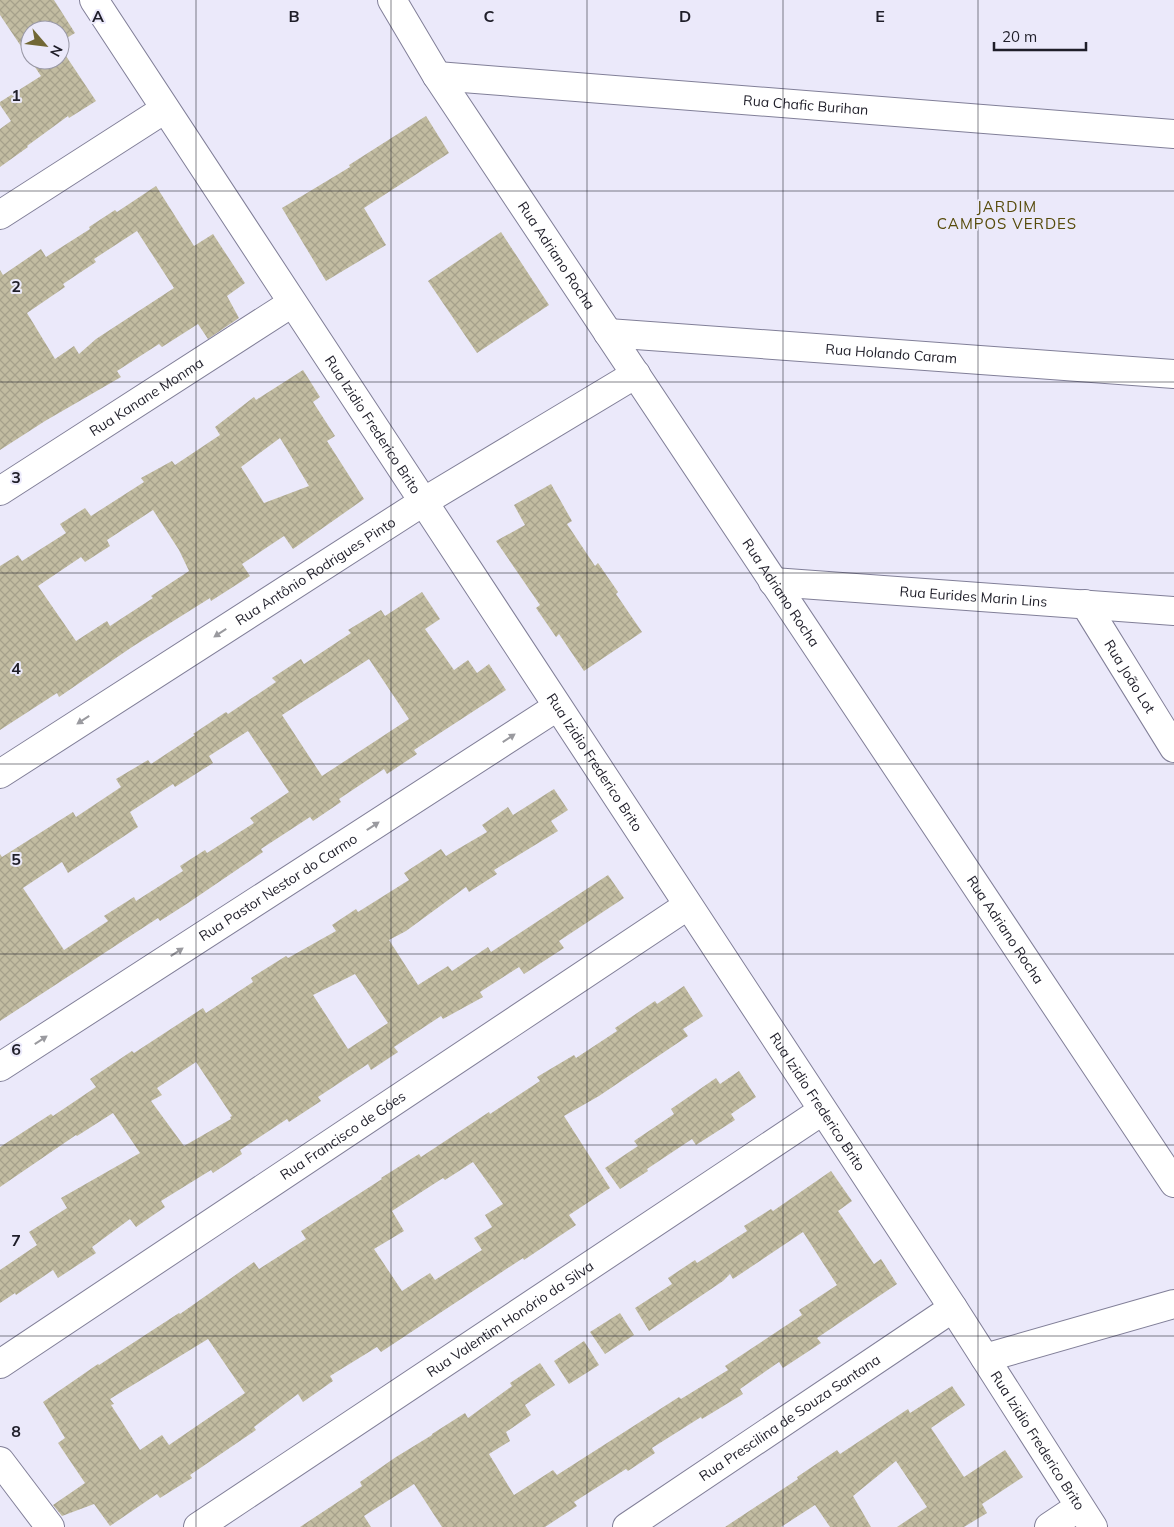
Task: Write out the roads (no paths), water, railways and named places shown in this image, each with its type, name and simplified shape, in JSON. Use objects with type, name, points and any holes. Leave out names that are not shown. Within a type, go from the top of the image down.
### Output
[{"type":"street","name":"Rua Izidio Frederico Brito","points":[[94,0],[985,1358],[1086,1517]]},
{"type":"street","name":"Rua Adriano Rocha","points":[[392,0],[437,76],[1174,1183]]},
{"type":"street","name":"Rua Chafic Burihan","points":[[437,76],[1174,134]]},
{"type":"street","points":[[0,215],[165,109]]},
{"type":"street","name":"Rua Kanane Monma","points":[[0,491],[292,304]]},
{"type":"street","name":"Rua Holando Caram","points":[[608,333],[1174,374]]},
{"type":"street","name":"Rua Antônio Rodrigues Pinto","points":[[0,774],[423,502],[636,374]]},
{"type":"street","name":"Rua Eurides Marin Lins","points":[[773,582],[1174,611]]},
{"type":"street","name":"Rua João Lot","points":[[1085,604],[1174,748]]},
{"type":"street","name":"Rua Pastor Nestor do Carmo","points":[[0,1067],[557,707]]},
{"type":"street","name":"Rua Francisco de Góes","points":[[0,1364],[687,906]]},
{"type":"street","name":"Rua Valentim Honório da Silva","points":[[198,1527],[822,1111]]},
{"type":"street","points":[[985,1358],[1174,1304]]},
{"type":"street","name":"Rua Prescilina de Souza Santana","points":[[627,1527],[952,1308]]},
{"type":"street","points":[[0,1461],[50,1527]]},
{"type":"street","points":[[1049,1527],[1086,1517]]},
{"type":"district","name":"JARDIM CAMPOS VERDES","points":[[1007,214]]}]
